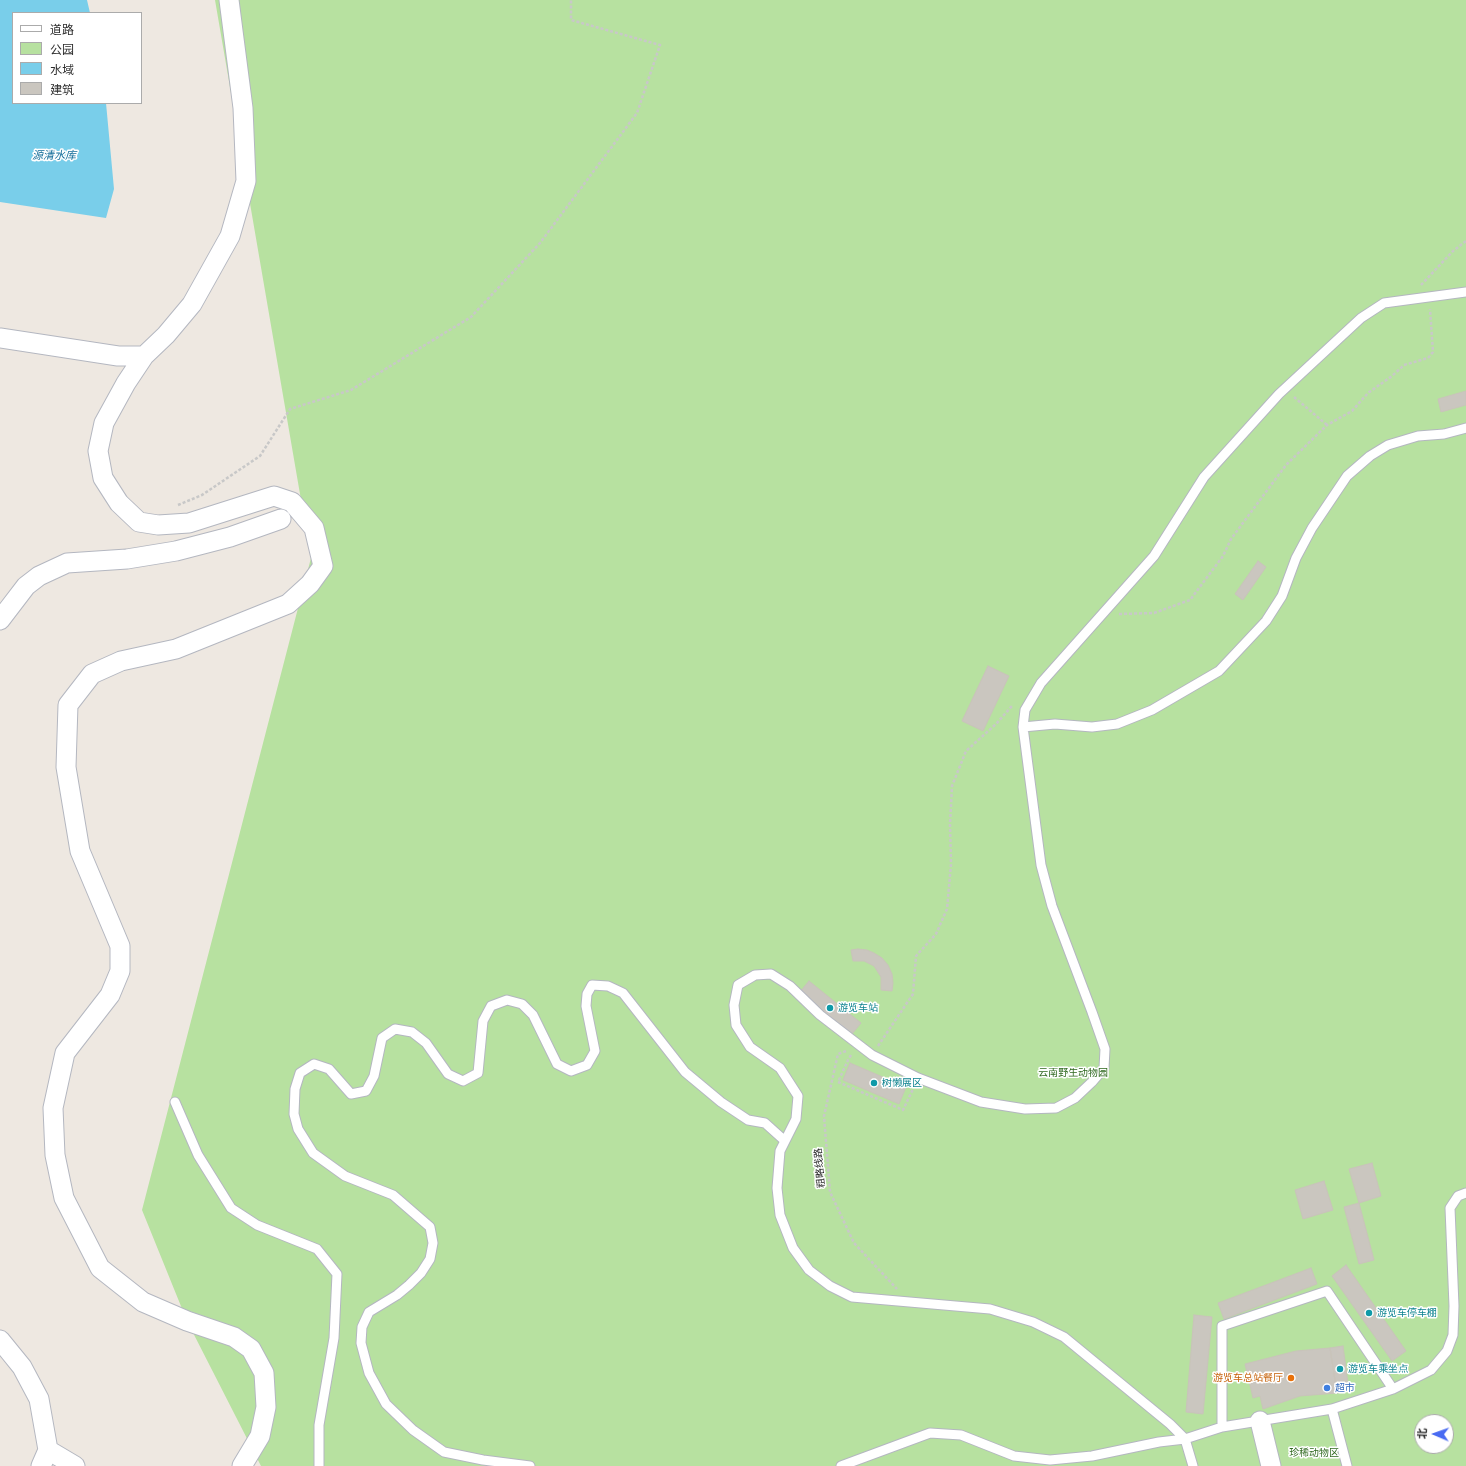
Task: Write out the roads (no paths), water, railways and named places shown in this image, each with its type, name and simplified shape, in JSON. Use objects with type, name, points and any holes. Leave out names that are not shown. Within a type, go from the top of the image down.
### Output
[{"type":"street","points":[[229,0],[243,108],[246,181],[230,236],[192,304],[166,335],[144,356],[126,383],[104,423],[98,451],[103,478],[119,503],[139,522],[158,525],[189,523],[274,496],[292,502],[314,528],[323,566],[310,584],[288,604],[176,649],[121,661],[92,674],[68,705],[66,767],[80,851],[120,946],[120,971],[110,995],[65,1053],[53,1108],[55,1155],[64,1198],[100,1268],[143,1302],[187,1321],[234,1337],[251,1349],[264,1373],[266,1407],[260,1436],[242,1466]]},
{"type":"street","points":[[0,338],[118,356],[144,356]]},
{"type":"street","points":[[0,620],[26,586],[39,576],[68,563],[127,559],[176,551],[230,537],[281,519]]},
{"type":"street","points":[[0,1340],[22,1367],[39,1399],[44,1458],[75,1466]]},
{"type":"street","points":[[1260,1420],[1271,1466]]},
{"type":"lane","points":[[1193,1466],[1185,1439],[1170,1424],[1064,1337],[1033,1322],[990,1309],[852,1297],[830,1286],[809,1270],[793,1248],[780,1215],[777,1188],[780,1151],[796,1119],[798,1096],[780,1068],[750,1046],[736,1025],[734,1005],[738,985],[755,976],[771,974],[790,986],[820,1015],[872,1055],[918,1078],[981,1102],[1025,1109],[1056,1108],[1076,1098],[1104,1068],[1105,1049],[1052,906],[1041,865],[1023,727],[1025,710],[1040,683],[1154,556],[1204,477],[1284,389],[1361,318],[1384,303],[1466,292]]},
{"type":"lane","points":[[1023,727],[1055,724],[1092,727],[1117,724],[1152,710],[1219,671],[1266,621],[1282,596],[1296,558],[1312,528],[1347,476],[1370,456],[1388,445],[1418,436],[1444,434],[1466,428]]},
{"type":"lane","points":[[530,1466],[483,1460],[444,1452],[413,1430],[386,1404],[369,1373],[361,1343],[362,1327],[369,1312],[397,1295],[409,1285],[421,1273],[430,1260],[433,1243],[430,1227],[393,1195],[345,1176],[313,1153],[298,1129],[294,1114],[295,1089],[300,1073],[314,1064],[329,1069],[351,1094],[366,1091],[374,1076],[382,1038],[395,1029],[412,1032],[426,1043],[448,1074],[464,1081],[478,1074],[482,1020],[491,1006],[507,1000],[522,1004],[533,1015],[557,1064],[571,1071],[587,1065],[595,1051],[586,1006],[587,994],[592,985],[608,986],[623,993],[685,1072],[721,1102],[748,1120],[765,1123],[785,1141]]},
{"type":"lane","points":[[176,1102],[198,1155],[231,1208],[257,1225],[317,1249],[337,1274],[334,1338],[319,1425],[319,1466]]},
{"type":"lane","points":[[841,1466],[930,1432],[961,1435],[1014,1456],[1050,1460],[1092,1456],[1185,1439],[1222,1427],[1332,1409],[1393,1389],[1431,1370],[1447,1351],[1453,1335],[1454,1306],[1450,1208],[1458,1196],[1466,1193]]},
{"type":"lane","points":[[1222,1427],[1222,1326],[1327,1292],[1393,1389]]},
{"type":"lane","points":[[1332,1409],[1347,1466]]},
{"type":"water","name":"源清水库","points":[[0,0],[87,0],[90,12],[12,12],[12,104],[106,104],[114,189],[106,218],[0,202]]},
{"type":"place","name":"游览车站","points":[[830,1008]]},
{"type":"place","name":"树懒展区","points":[[874,1083]]},
{"type":"place","name":"游览车停车棚","points":[[1369,1313]]},
{"type":"place","name":"游览车乘坐点","points":[[1340,1369]]},
{"type":"place","name":"游览车总站餐厅","points":[[1291,1378]]},
{"type":"place","name":"超市","points":[[1327,1388]]},
{"type":"park label","name":"云南野生动物园","points":[[1073,1073]]},
{"type":"park label","name":"珍稀动物区","points":[[1314,1453]]}]
